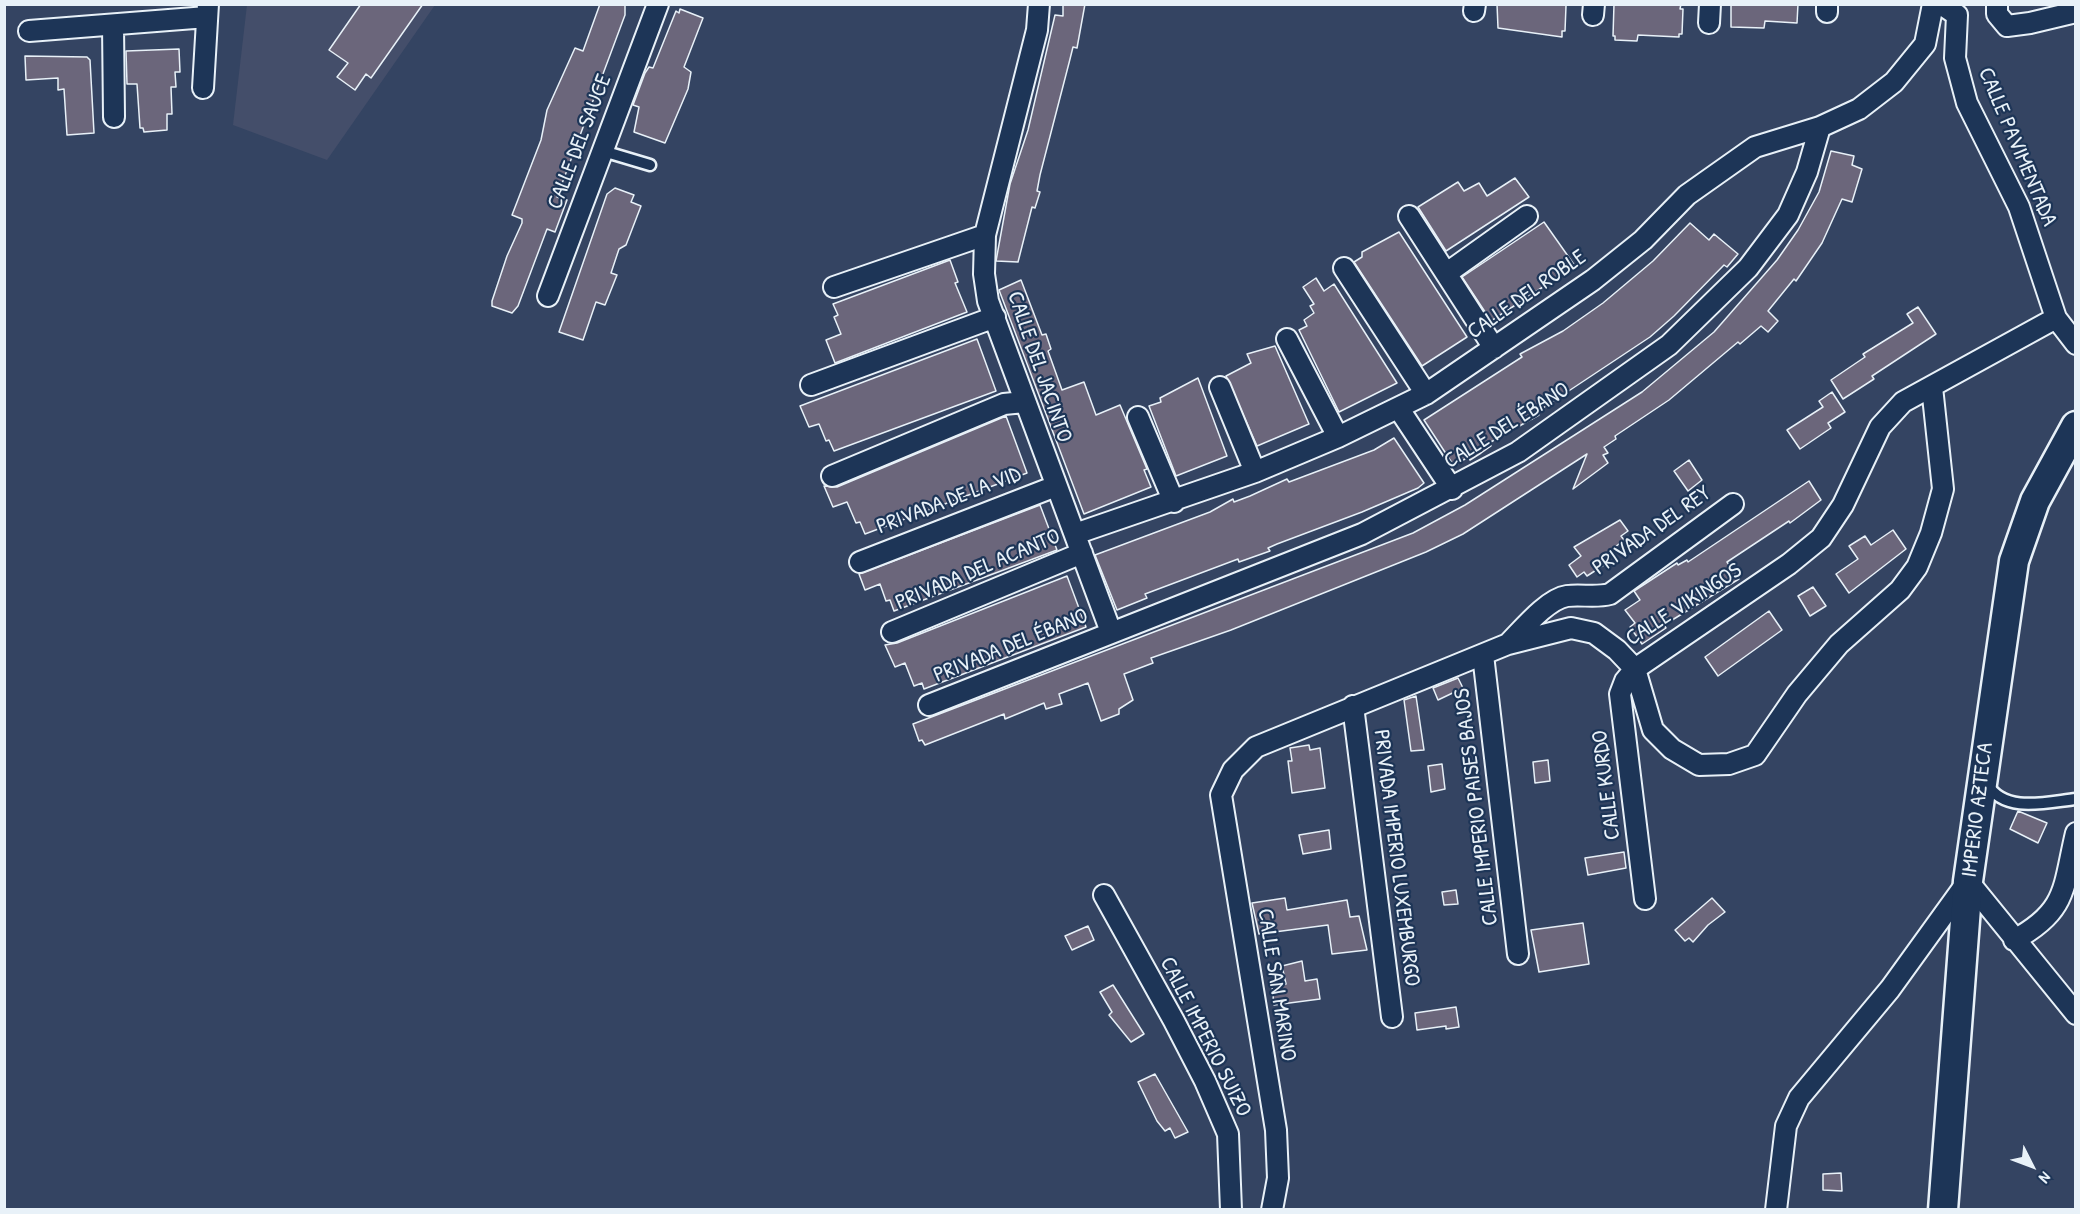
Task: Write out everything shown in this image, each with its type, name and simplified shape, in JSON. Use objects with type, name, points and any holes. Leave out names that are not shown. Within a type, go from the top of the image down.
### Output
[{"type":"street","name":"CALLE DEL SAUCE","points":[[548,296],[658,4]]},
{"type":"street","name":"CALLE DEL JACINTO","points":[[1039,4],[1037,30],[986,235],[984,274],[988,301],[1111,632]]},
{"type":"street","name":"CALLE DEL ROBLE","points":[[1075,534],[1174,502],[1255,472],[1338,437],[1426,394],[1593,280],[1643,240],[1687,195],[1755,147],[1820,127],[1859,109],[1894,82],[1924,44],[1933,4]]},
{"type":"street","name":"CALLE PAVIMENTADA","points":[[1941,4],[1958,10],[1955,58],[1967,103],[2019,207],[2056,318],[2076,344]]},
{"type":"street","points":[[1997,4],[1997,14],[2007,26],[2076,12]]},
{"type":"street","points":[[29,31],[112,25],[207,10],[203,88]]},
{"type":"street","points":[[112,25],[114,117]]},
{"type":"street","name":"CALLE DEL ÉBANO","points":[[1111,632],[1362,534],[1452,489],[1518,452],[1668,345],[1748,268],[1788,215],[1807,172],[1820,127]]},
{"type":"street","points":[[1409,216],[1494,348]]},
{"type":"street","points":[[1447,273],[1527,216]]},
{"type":"street","points":[[834,288],[986,235]]},
{"type":"street","points":[[1344,268],[1426,394]]},
{"type":"street","points":[[811,385],[994,317]]},
{"type":"street","name":"CALLE VIKINGOS","points":[[1233,770],[1256,747],[1353,706],[1508,644],[1571,628],[1594,633],[1617,650],[1635,669],[1789,564],[1821,538],[1844,505],[1880,427],[1903,402],[2056,318]]},
{"type":"street","points":[[1287,339],[1338,437]]},
{"type":"street","points":[[1220,387],[1255,472]]},
{"type":"street","points":[[1635,669],[1653,730],[1672,749],[1699,765],[1729,764],[1755,755],[1797,694],[1839,644],[1900,590],[1917,567],[1931,533],[1943,489],[1932,387]]},
{"type":"street","points":[[832,476],[1004,404],[1024,402]]},
{"type":"street","points":[[1399,408],[1452,489]]},
{"type":"street","points":[[1138,417],[1174,502]]},
{"type":"street","name":"IMPERIO AZTECA","points":[[1943,1209],[1968,881],[2014,561],[2035,501],[2076,426]]},
{"type":"street","name":"PRIVADA DE LA VID","points":[[860,562],[1056,486]]},
{"type":"street","name":"PRIVADA DEL REY","points":[[1508,644],[1554,601],[1566,596],[1597,597],[1610,594],[1733,504]]},
{"type":"street","name":"PRIVADA DEL ACANTO","points":[[892,632],[1082,553]]},
{"type":"street","name":"PRIVADA DEL ÉBANO","points":[[929,705],[1111,632]]},
{"type":"street","name":"CALLE IMPERIO PAISES BAJOS","points":[[1483,655],[1518,954]]},
{"type":"street","name":"CALLE KURDO","points":[[1635,669],[1625,681],[1620,694],[1645,898]]},
{"type":"street","name":"PRIVADA IMPERIO LUXEMBURGO","points":[[1353,706],[1392,1017]]},
{"type":"street","name":"CALLE SAN MARINO","points":[[1233,770],[1221,795],[1276,1130],[1278,1178],[1272,1209]]},
{"type":"street","points":[[2014,940],[2037,928],[2057,903],[2064,887],[2076,833]]},
{"type":"street","points":[[1776,1209],[1786,1126],[1799,1098],[1820,1070],[1890,989],[1968,881],[2076,1014]]},
{"type":"street","name":"CALLE IMPERIO SUIZO","points":[[1104,895],[1185,1041],[1228,1134],[1231,1209]]},
{"type":"lane","points":[[603,151],[650,165]]},
{"type":"lane","points":[[1982,776],[1991,790],[2007,801],[2026,804],[2076,799]]},
{"type":"shaded area","points":[[247,5],[435,5],[327,160],[233,125]]},
{"type":"building","points":[[361,4],[423,4],[371,78],[366,74],[355,90],[337,77],[348,63],[329,50]]},
{"type":"building","points":[[600,4],[625,4],[625,15],[557,197],[567,200],[555,232],[547,229],[518,306],[512,313],[492,306],[492,301],[507,256],[522,223],[522,219],[512,215],[541,140],[547,110],[575,48],[583,51]]},
{"type":"building","points":[[1063,4],[1085,4],[1077,48],[1073,47],[1040,175],[1037,191],[1040,192],[1035,208],[1032,207],[1018,262],[996,261],[1010,184],[1028,130],[1055,15],[1063,16]]},
{"type":"building","points":[[1497,4],[1563,4],[1566,6],[1565,31],[1562,31],[1562,37],[1498,28]]},
{"type":"building","points":[[1614,4],[1681,4],[1680,9],[1683,9],[1682,34],[1679,34],[1679,37],[1638,35],[1637,41],[1615,40],[1613,36]]},
{"type":"building","points":[[1734,4],[1798,4],[1797,23],[1765,21],[1764,28],[1731,27],[1731,6]]},
{"type":"building","points":[[680,9],[703,18],[684,67],[691,72],[688,89],[665,143],[634,132],[639,107],[633,105],[645,73],[649,67],[653,68],[676,11],[679,13]]},
{"type":"building","points":[[179,49],[180,72],[175,72],[176,87],[171,87],[172,114],[167,114],[167,130],[144,132],[143,128],[140,128],[137,84],[127,84],[126,51]]},
{"type":"building","points":[[25,56],[87,57],[90,60],[94,133],[67,135],[64,89],[58,90],[58,78],[26,80]]},
{"type":"building","points":[[1831,151],[1854,156],[1852,165],[1862,169],[1852,202],[1842,199],[1822,243],[1796,281],[1794,279],[1768,311],[1778,321],[1768,332],[1761,326],[1740,344],[1738,342],[1669,400],[1615,436],[1616,439],[1604,447],[1608,453],[1603,455],[1608,463],[1573,489],[1587,454],[1463,534],[1426,552],[1231,630],[1151,658],[1153,663],[1124,674],[1133,700],[1119,709],[1119,714],[1101,721],[1088,683],[1059,694],[1062,704],[1046,709],[1044,703],[1005,719],[1004,714],[925,745],[922,740],[919,741],[913,724],[1413,533],[1465,505],[1642,392],[1714,332],[1777,260],[1798,230],[1819,192]]},
{"type":"building","points":[[1515,178],[1529,197],[1446,251],[1418,207],[1458,182],[1464,191],[1479,183],[1487,196]]},
{"type":"building","points":[[615,188],[634,195],[631,202],[641,206],[626,245],[619,249],[611,273],[617,275],[605,305],[596,302],[583,340],[559,332],[607,194]]},
{"type":"building","points":[[1544,222],[1575,266],[1491,321],[1462,277]]},
{"type":"building","points":[[1690,223],[1709,240],[1714,234],[1738,254],[1727,267],[1724,265],[1650,337],[1537,412],[1539,415],[1489,443],[1491,446],[1470,460],[1468,457],[1454,466],[1424,420],[1522,357],[1520,354],[1563,331],[1603,303],[1653,261]]},
{"type":"building","points":[[1399,232],[1467,337],[1422,366],[1354,262],[1362,257],[1362,252]]},
{"type":"building","points":[[950,260],[958,282],[955,283],[967,312],[835,363],[826,340],[841,334],[834,317],[838,315],[833,304]]},
{"type":"building","points":[[1316,278],[1324,291],[1334,284],[1397,383],[1339,412],[1299,330],[1307,326],[1304,320],[1314,313],[1310,306],[1314,304],[1303,287]]},
{"type":"building","points":[[1021,280],[1042,335],[1046,334],[1051,349],[1048,351],[1062,390],[1084,382],[1096,415],[1120,405],[1147,469],[1144,470],[1151,487],[1084,514],[999,290]]},
{"type":"building","points":[[1918,307],[1936,334],[1872,376],[1874,379],[1843,399],[1831,380],[1865,357],[1863,354],[1913,323],[1907,314]]},
{"type":"building","points":[[977,339],[996,391],[834,451],[829,440],[826,441],[819,424],[809,427],[800,406]]},
{"type":"building","points":[[1275,346],[1309,424],[1257,446],[1226,376],[1251,363],[1247,354]]},
{"type":"building","points":[[1198,378],[1227,456],[1176,476],[1149,406],[1161,402],[1160,398]]},
{"type":"building","points":[[1832,392],[1845,412],[1828,423],[1831,428],[1800,449],[1787,430],[1823,407],[1819,401]]},
{"type":"building","points":[[1006,416],[1027,473],[865,534],[860,522],[856,523],[847,502],[833,507],[824,486],[837,487]]},
{"type":"building","points":[[1394,438],[1424,483],[1418,488],[1277,544],[1268,548],[1270,551],[1239,562],[1238,559],[1145,594],[1147,598],[1117,610],[1095,555],[1210,512],[1233,499],[1234,502],[1287,479],[1289,482],[1374,450]]},
{"type":"building","points":[[1689,460],[1702,480],[1688,491],[1674,471]]},
{"type":"building","points":[[1809,481],[1821,500],[1790,523],[1789,521],[1727,562],[1739,579],[1664,625],[1666,628],[1642,644],[1630,627],[1635,623],[1625,610],[1640,600],[1634,591],[1677,563],[1678,565],[1687,560],[1688,562]]},
{"type":"building","points":[[1040,505],[1057,550],[894,611],[890,600],[886,601],[880,584],[865,590],[859,574]]},
{"type":"building","points":[[1620,520],[1628,531],[1621,536],[1624,540],[1600,559],[1604,565],[1587,576],[1584,572],[1577,577],[1569,565],[1581,556],[1574,547]]},
{"type":"building","points":[[1893,530],[1906,549],[1849,593],[1836,574],[1858,559],[1849,546],[1865,536],[1871,545]]},
{"type":"building","points":[[1067,576],[1086,627],[924,689],[922,683],[914,686],[905,663],[895,667],[885,645],[897,643]]},
{"type":"building","points":[[1813,587],[1826,606],[1810,616],[1798,596]]},
{"type":"building","points":[[1769,611],[1782,630],[1718,676],[1705,657]]},
{"type":"building","points":[[1458,678],[1463,688],[1438,700],[1433,688]]},
{"type":"building","points":[[1416,696],[1424,750],[1411,751],[1404,700]]},
{"type":"building","points":[[1309,745],[1310,750],[1320,748],[1325,788],[1292,793],[1288,761],[1292,761],[1290,748]]},
{"type":"building","points":[[1548,760],[1550,781],[1535,783],[1533,762]]},
{"type":"building","points":[[1442,764],[1445,789],[1431,792],[1428,766]]},
{"type":"building","points":[[2018,811],[2047,823],[2038,843],[2010,829]]},
{"type":"building","points":[[1329,830],[1331,849],[1303,854],[1299,835]]},
{"type":"building","points":[[1624,852],[1626,868],[1588,875],[1585,858]]},
{"type":"building","points":[[1456,890],[1458,904],[1444,905],[1442,892]]},
{"type":"building","points":[[1285,898],[1287,910],[1347,900],[1350,917],[1359,916],[1367,950],[1332,954],[1328,925],[1259,934],[1252,903]]},
{"type":"building","points":[[1712,898],[1725,912],[1708,925],[1693,942],[1689,938],[1685,941],[1675,930]]},
{"type":"building","points":[[1583,923],[1589,964],[1539,972],[1531,930]]},
{"type":"building","points":[[1088,926],[1094,940],[1072,950],[1065,936]]},
{"type":"building","points":[[1302,961],[1305,981],[1317,979],[1320,999],[1274,1005],[1272,986],[1286,984],[1282,966]]},
{"type":"building","points":[[1113,985],[1144,1034],[1131,1042],[1109,1015],[1112,1012],[1100,992]]},
{"type":"building","points":[[1456,1007],[1459,1027],[1446,1029],[1446,1026],[1417,1030],[1415,1013]]},
{"type":"building","points":[[1155,1074],[1188,1132],[1175,1138],[1170,1128],[1165,1131],[1157,1121],[1138,1082]]},
{"type":"building","points":[[1841,1173],[1842,1191],[1823,1190],[1823,1174]]}]
